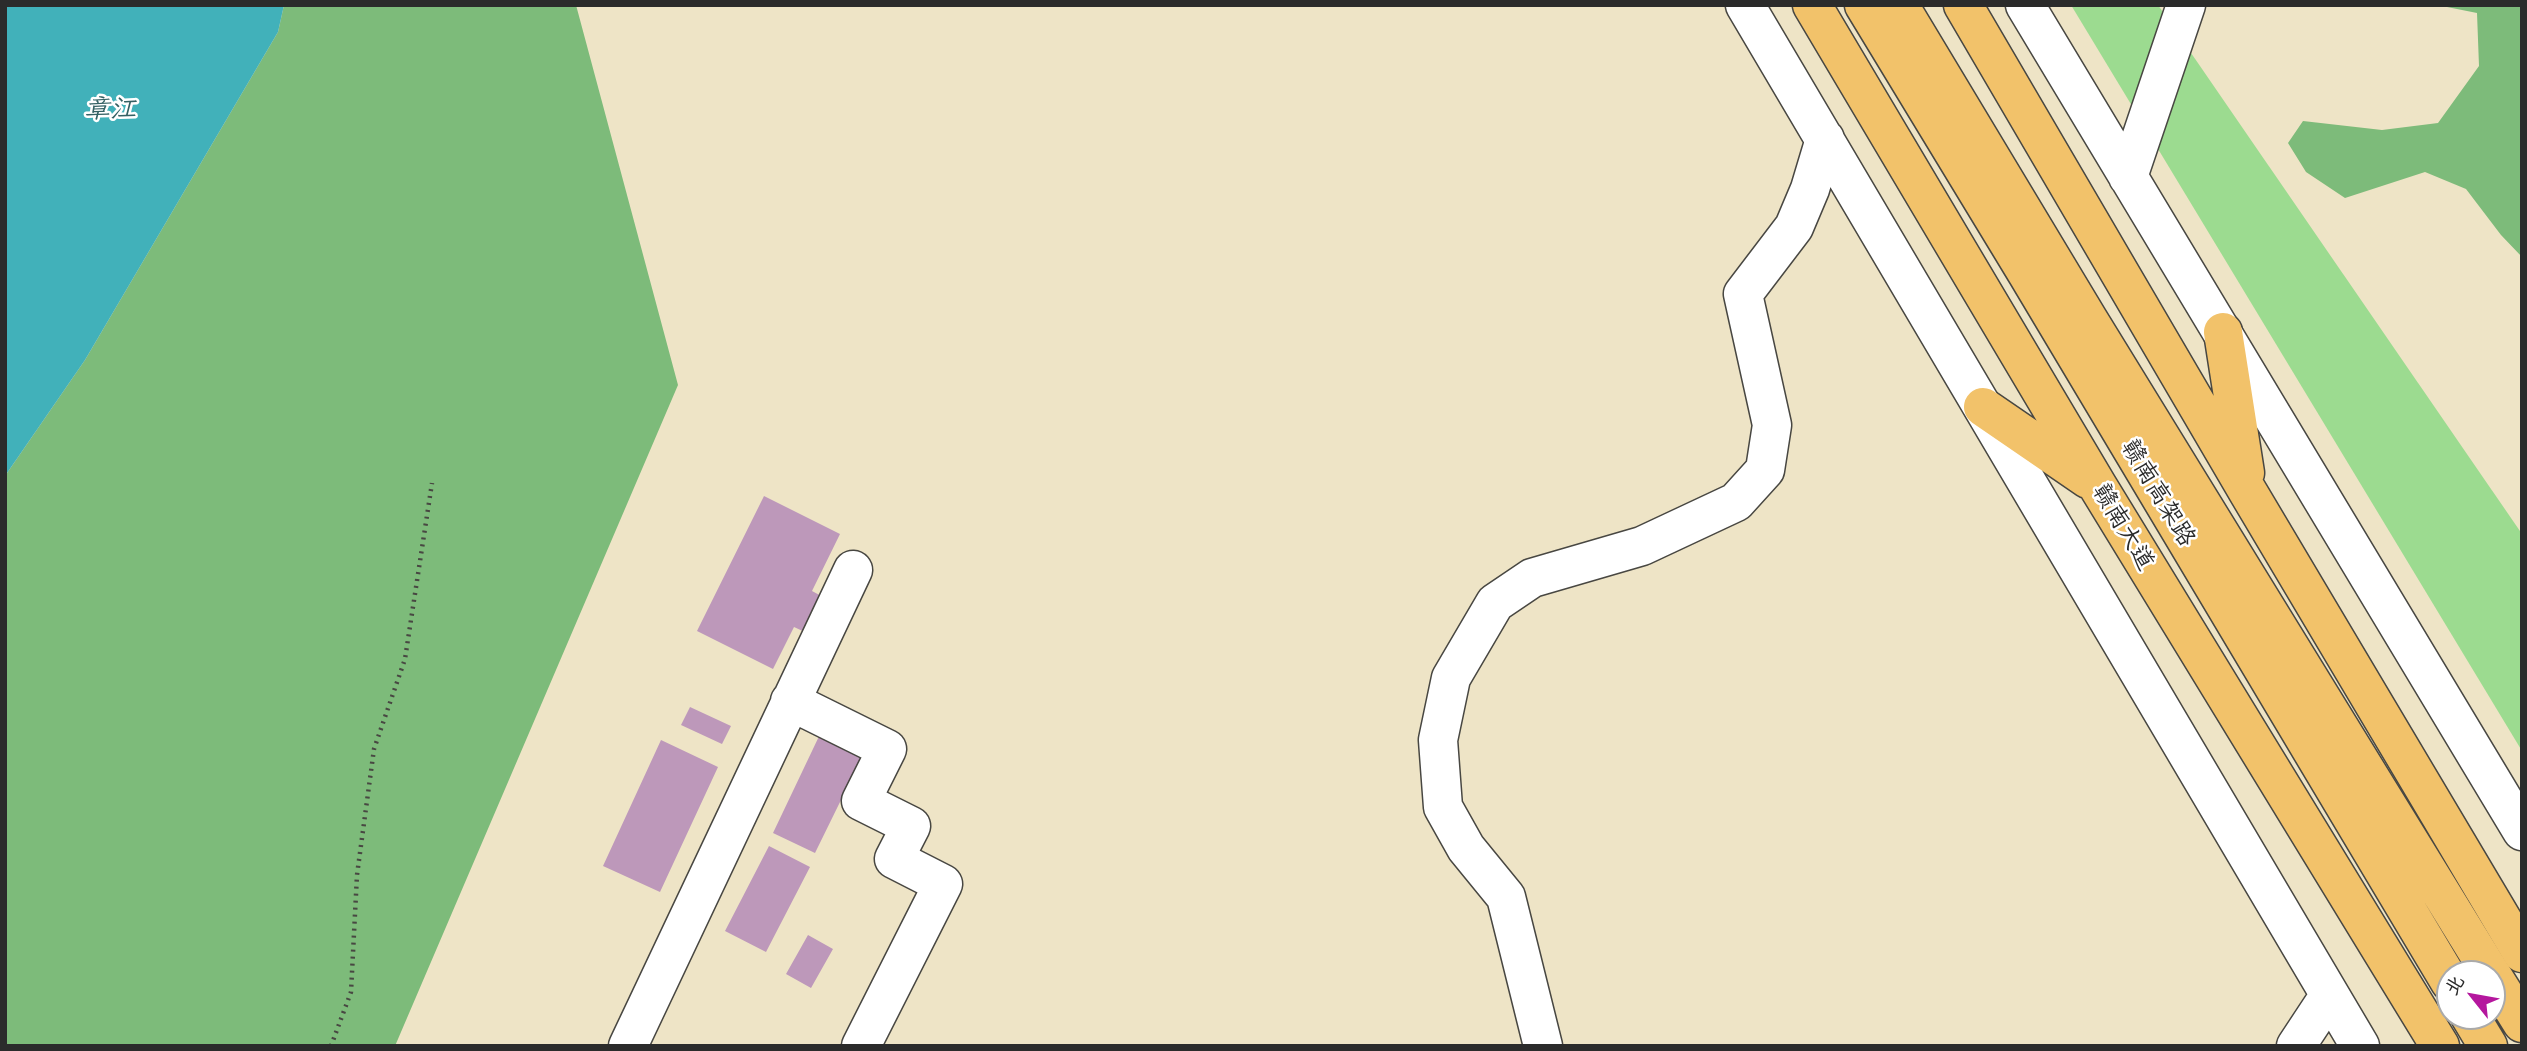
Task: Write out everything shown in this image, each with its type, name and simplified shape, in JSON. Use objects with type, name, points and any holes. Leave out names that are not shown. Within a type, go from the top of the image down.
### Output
[{"type":"main road","name":"赣南大道","points":[[1812,5],[2097,485],[2440,1046]]},
{"type":"main road","name":"赣南高架路","points":[[1864,5],[2437,960]]},
{"type":"main road","name":"赣南高架路","points":[[1899,5],[2088,319],[2483,960]]},
{"type":"main road","points":[[1963,5],[2522,953]]},
{"type":"main road","points":[[2223,332],[2248,492]]},
{"type":"main road","points":[[1983,407],[2097,485]]},
{"type":"main road","name":"赣南高架路","points":[[2506,997],[2522,1023]]},
{"type":"main road","points":[[2478,1030],[2488,1046]]},
{"type":"street","points":[[1745,5],[2360,1046]]},
{"type":"street","points":[[2025,5],[2522,831]]},
{"type":"street","points":[[2128,177],[2186,5]]},
{"type":"street","points":[[1543,1046],[1506,897],[1466,848],[1443,807],[1438,740],[1451,678],[1495,603],[1532,578],[1642,546],[1736,502],[1765,470],[1772,425],[1743,295],[1794,227],[1810,189],[1825,139]]},
{"type":"street","points":[[628,1046],[853,570]]},
{"type":"street","points":[[790,701],[887,749],[860,801],[911,826],[894,859],[943,884],[861,1046]]},
{"type":"street","points":[[2296,1046],[2329,996]]},
{"type":"path","points":[[331,1046],[351,992],[357,876],[374,749],[405,659],[432,483]]},
{"type":"green space","points":[[284,5],[576,5],[678,385],[395,1046],[5,1046],[5,476],[85,360],[278,32]]},
{"type":"green space","points":[[2071,5],[2158,5],[2522,534],[2522,751]]},
{"type":"green space","points":[[2437,5],[2522,5],[2522,257],[2501,235],[2466,189],[2425,172],[2345,198],[2306,172],[2288,143],[2303,121],[2382,130],[2438,123],[2479,66],[2477,13]]},
{"type":"water","name":"章江","points":[[5,5],[284,5],[278,32],[85,360],[5,476]]},
{"type":"building","points":[[764,496],[840,534],[812,591],[825,598],[807,633],[794,627],[773,669],[697,631]]},
{"type":"building","points":[[690,707],[731,726],[722,744],[681,725]]},
{"type":"building","points":[[822,730],[865,751],[815,853],[773,833]]},
{"type":"building","points":[[661,740],[718,767],[660,892],[603,866]]},
{"type":"building","points":[[769,846],[810,867],[766,952],[725,931]]},
{"type":"building","points":[[808,935],[833,949],[811,988],[786,974]]}]
